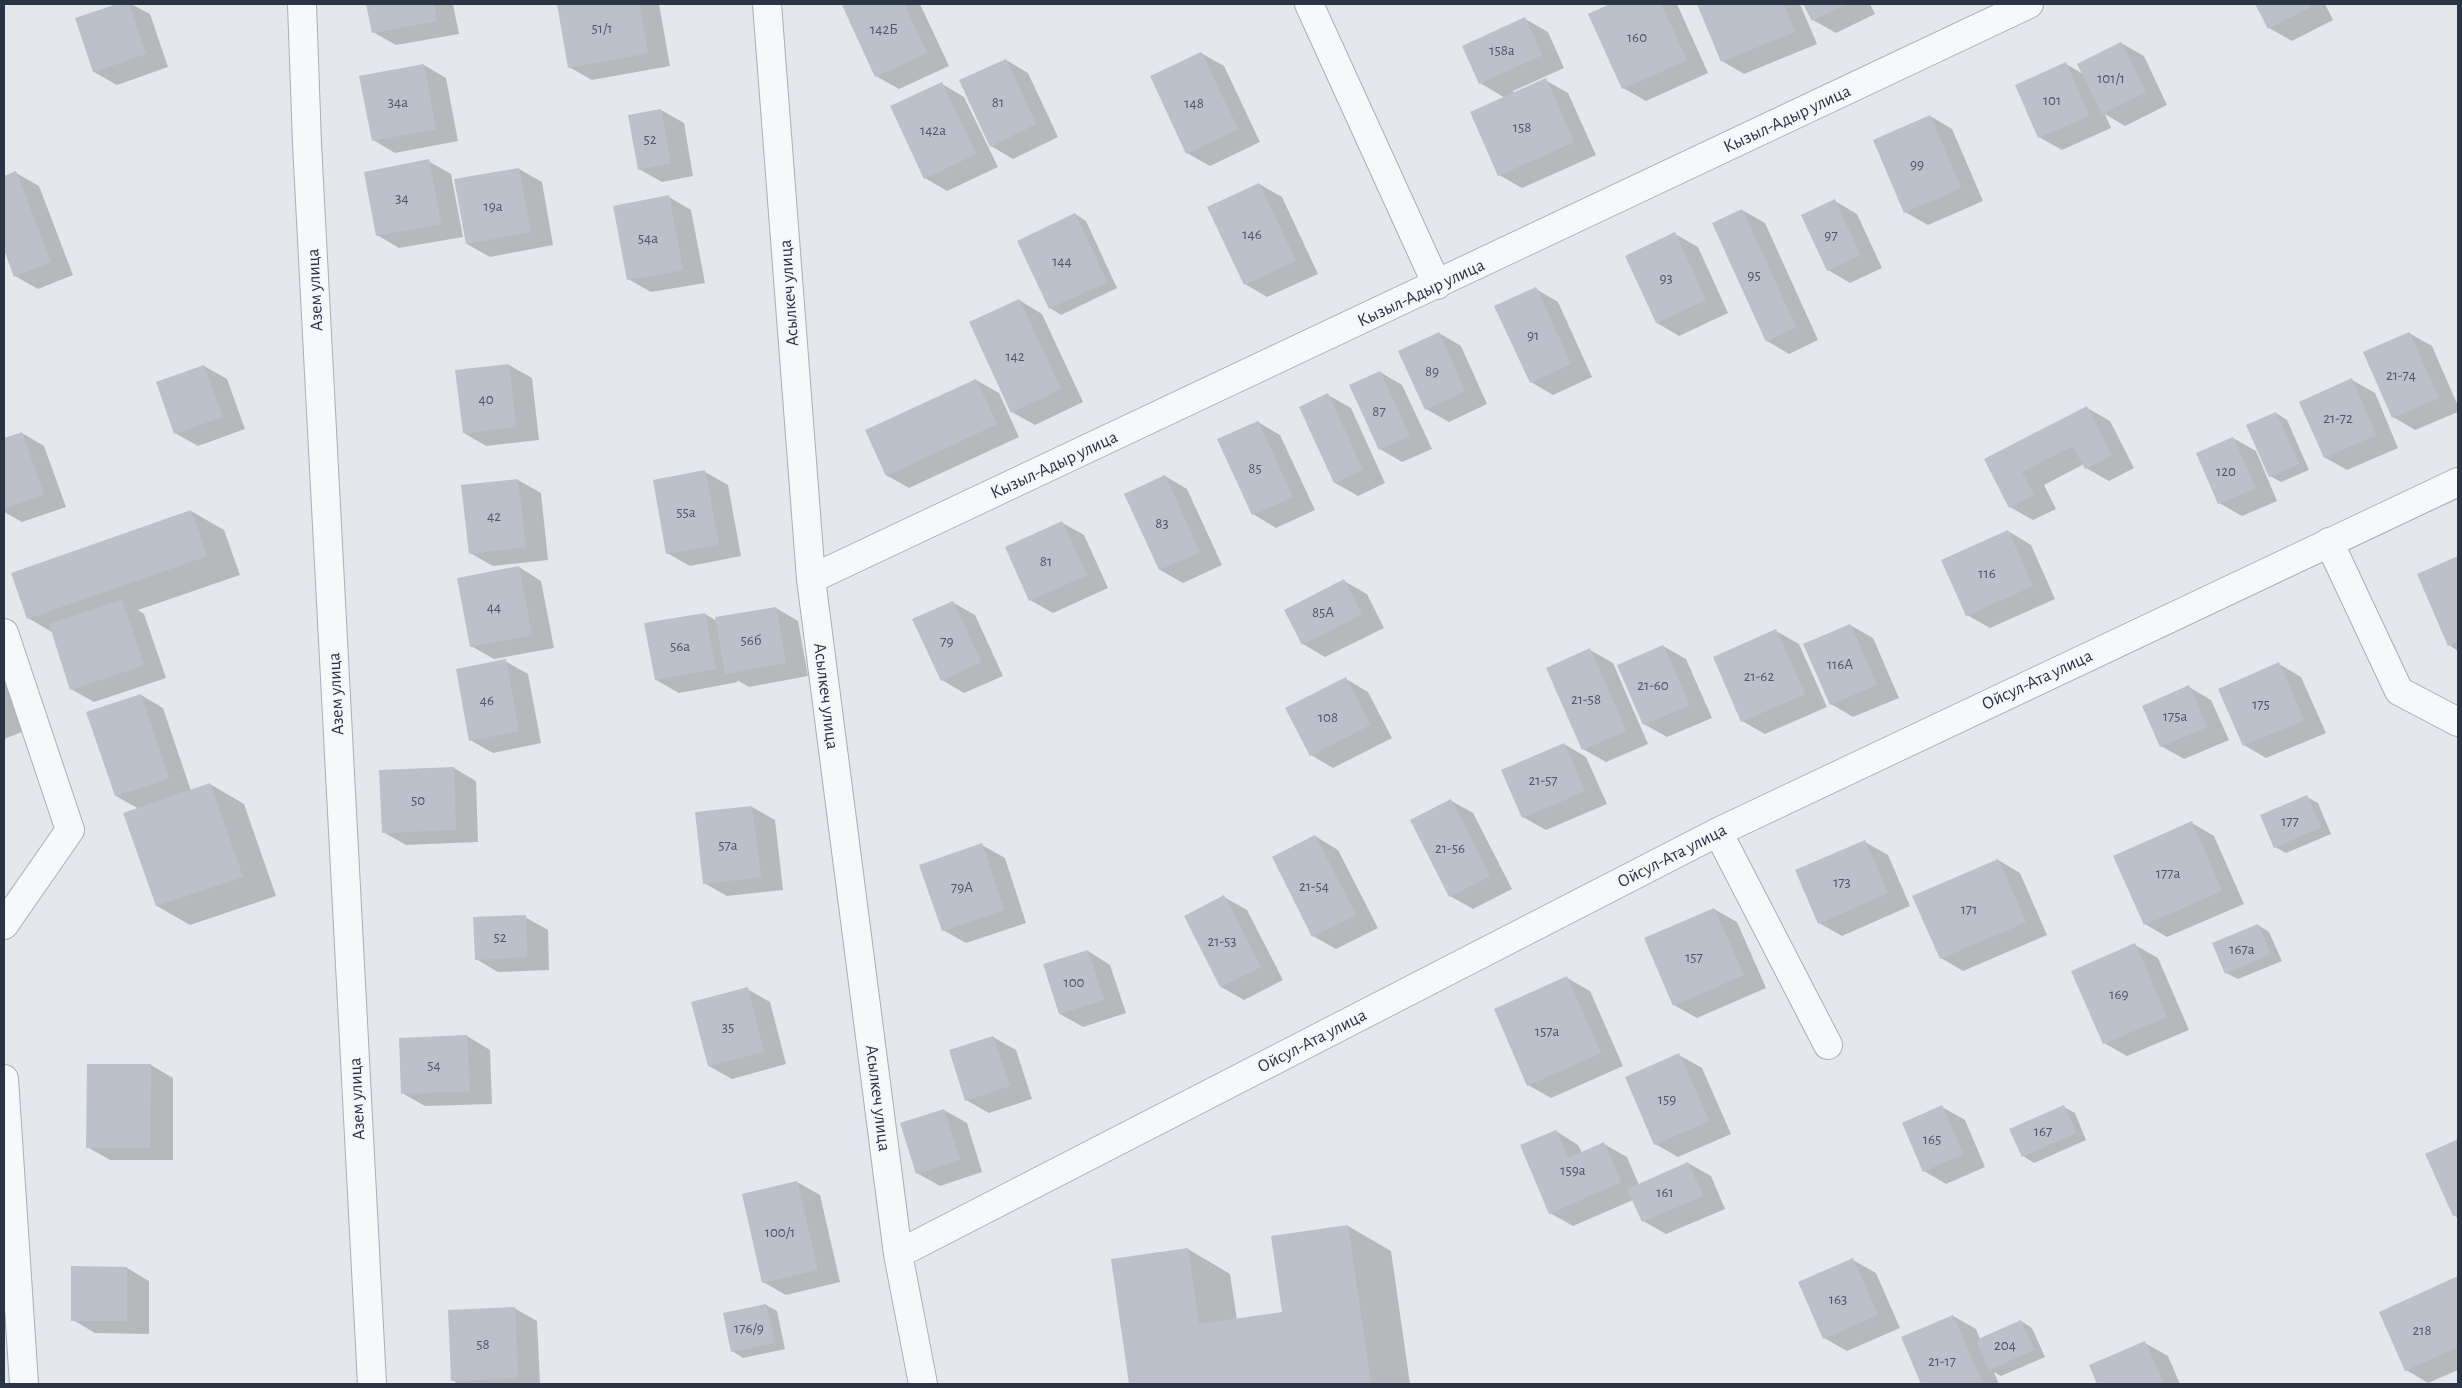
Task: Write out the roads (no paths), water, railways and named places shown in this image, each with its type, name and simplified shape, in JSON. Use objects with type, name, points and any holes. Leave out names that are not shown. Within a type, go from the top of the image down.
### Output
[{"type":"street","name":"Азем улица","points":[[302,4],[307,144],[372,1384]]},
{"type":"street","name":"Асылкеч улица","points":[[767,4],[811,579],[898,1254],[923,1384]]},
{"type":"street","points":[[1309,4],[1437,285]]},
{"type":"street","name":"Кызыл-Адыр улица","points":[[811,579],[2029,4]]},
{"type":"street","name":"Ойсул-Ата улица","points":[[898,1254],[1718,832],[2458,482]]},
{"type":"street","points":[[2328,542],[2399,691],[2458,722]]},
{"type":"street","points":[[4,633],[70,830],[4,925]]},
{"type":"street","points":[[1718,832],[1828,1045]]},
{"type":"street","points":[[4,1079],[24,1384]]}]
